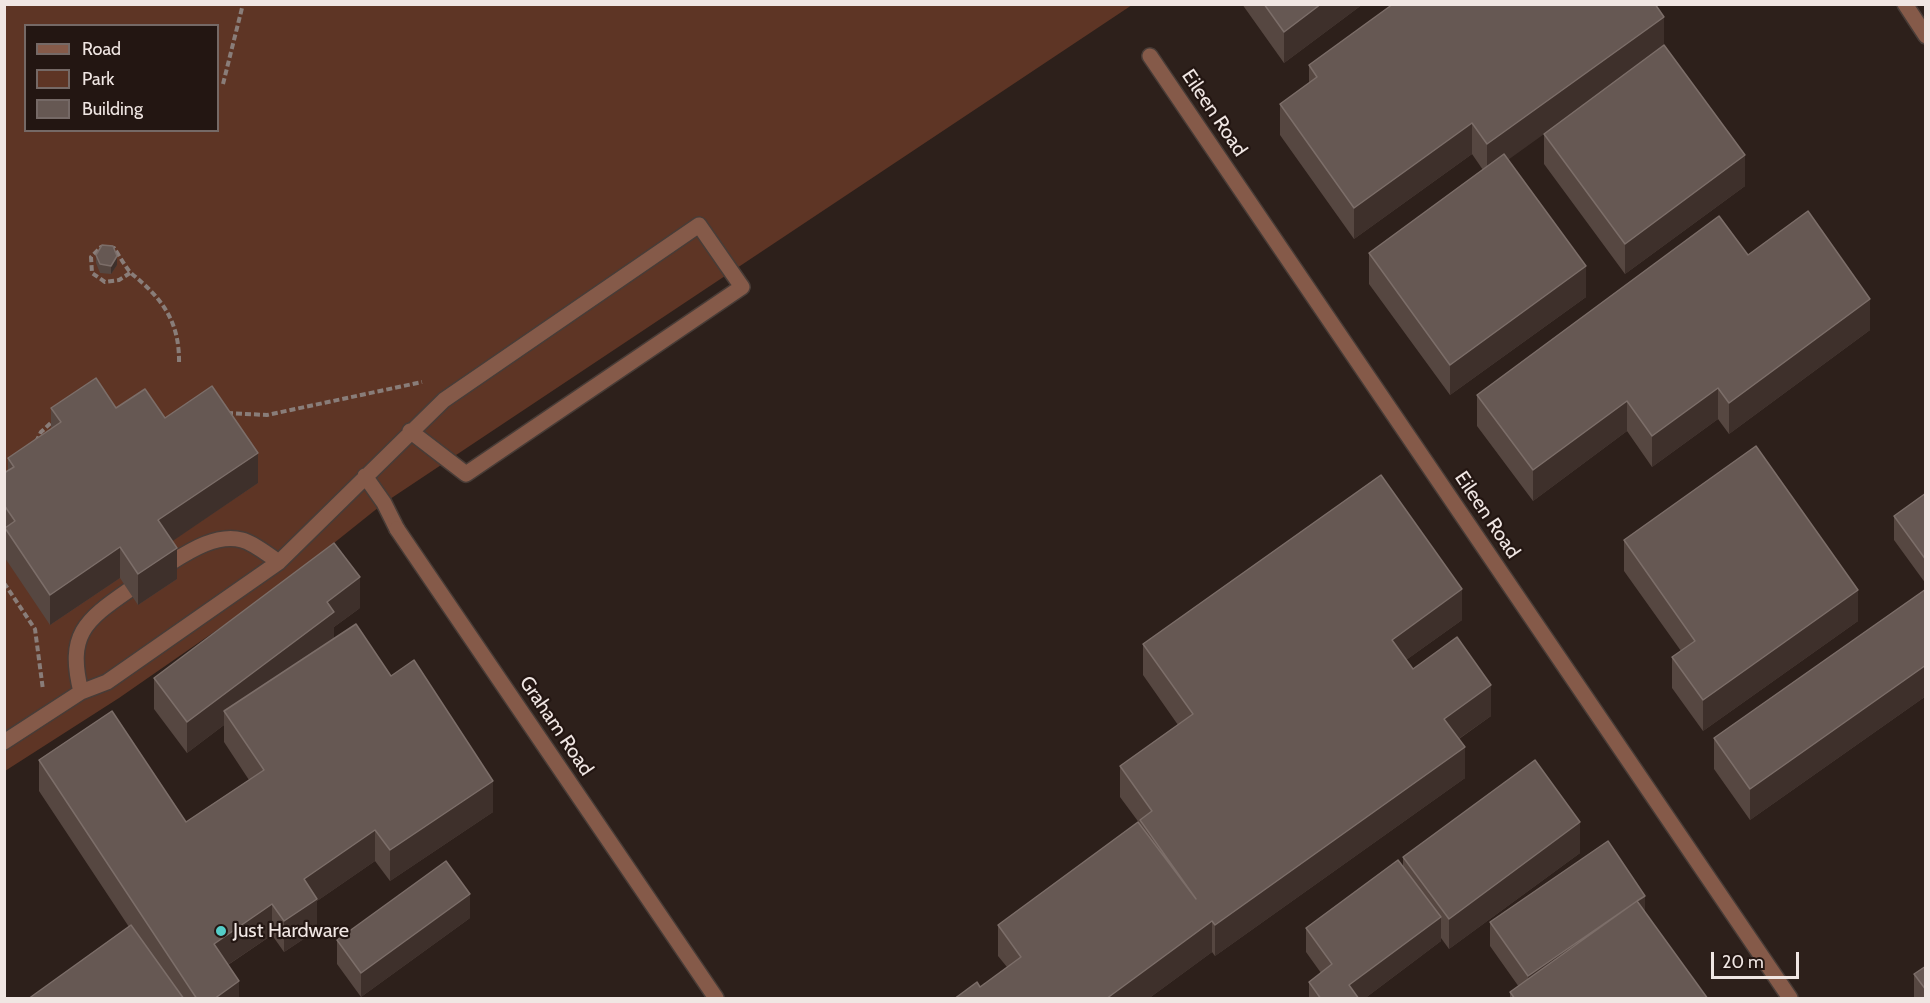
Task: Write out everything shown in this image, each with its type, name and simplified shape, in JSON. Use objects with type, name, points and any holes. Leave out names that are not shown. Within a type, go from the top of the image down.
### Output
[{"type":"street","points":[[1905,4],[1926,36]]},
{"type":"street","name":"Eileen Road","points":[[1150,56],[1790,999]]},
{"type":"street","points":[[4,742],[81,692],[107,682],[279,562],[410,431],[444,400],[699,225],[742,287],[466,474],[410,431]]},
{"type":"street","name":"Graham Road","points":[[365,476],[384,503],[397,529],[716,999]]},
{"type":"street","points":[[167,565],[207,543],[224,538],[243,540],[279,562]]},
{"type":"street","points":[[81,692],[75,669],[81,630],[101,609],[129,590]]},
{"type":"path","points":[[223,84],[243,4]]},
{"type":"path","points":[[130,273],[119,280],[105,282],[92,273],[91,257],[101,247],[114,248],[125,261],[130,273],[157,294],[179,341],[178,365]]},
{"type":"path","points":[[225,413],[267,415],[422,382]]},
{"type":"path","points":[[31,451],[41,432],[61,415]]},
{"type":"path","points":[[4,583],[35,629],[40,650],[43,699]]},
{"type":"green space","points":[[5,5],[1132,5],[384,503],[279,587],[119,698],[5,771]]},
{"type":"building","points":[[1264,4],[1321,4],[1284,32]]},
{"type":"building","points":[[1393,4],[1655,4],[1664,17],[1487,144],[1472,123],[1354,208],[1280,104],[1317,77],[1309,65]]},
{"type":"building","points":[[1664,45],[1745,155],[1625,244],[1544,134]]},
{"type":"building","points":[[1504,154],[1586,266],[1450,365],[1369,253]]},
{"type":"building","points":[[1808,211],[1870,299],[1729,403],[1718,388],[1652,436],[1627,401],[1533,470],[1477,395],[1719,216],[1748,255]]},
{"type":"building","points":[[102,245],[113,246],[117,256],[111,266],[100,264],[96,255]]},
{"type":"building","points":[[96,378],[116,408],[145,389],[165,418],[212,386],[258,453],[158,520],[177,548],[138,574],[120,547],[50,595],[5,528],[15,521],[4,505],[4,473],[14,467],[8,458],[61,422],[51,408]]},
{"type":"building","points":[[1756,446],[1858,590],[1703,700],[1672,657],[1695,641],[1624,540]]},
{"type":"building","points":[[1381,475],[1462,589],[1392,640],[1413,669],[1457,637],[1491,685],[1444,719],[1465,747],[1215,925],[1212,921],[1106,999],[954,999],[977,982],[980,987],[1021,957],[998,925],[1138,822],[1196,899],[1140,820],[1152,811],[1120,766],[1193,714],[1143,644]]},
{"type":"building","points":[[1926,493],[1926,560],[1894,516]]},
{"type":"building","points":[[334,543],[360,577],[327,602],[334,612],[187,722],[154,678]]},
{"type":"building","points":[[1926,589],[1926,665],[1750,789],[1714,738]]},
{"type":"building","points":[[356,624],[391,676],[414,660],[493,781],[390,850],[375,830],[304,879],[317,899],[284,921],[272,904],[214,944],[239,981],[214,999],[197,999],[39,760],[112,711],[186,822],[264,770],[224,711]]},
{"type":"building","points":[[1535,760],[1580,822],[1449,919],[1403,857]]},
{"type":"building","points":[[1608,841],[1645,896],[1528,976],[1490,922]]},
{"type":"building","points":[[1398,860],[1441,917],[1349,985],[1359,999],[1321,999],[1309,982],[1332,964],[1306,928]]},
{"type":"building","points":[[446,861],[470,894],[361,973],[337,940]]},
{"type":"building","points":[[1637,901],[1708,999],[1515,999],[1510,992]]},
{"type":"building","points":[[131,925],[184,999],[28,999]]},
{"type":"building","points":[[1926,966],[1926,990],[1914,974]]},
{"type":"place","name":"Just Hardware","points":[[221,931]]}]
